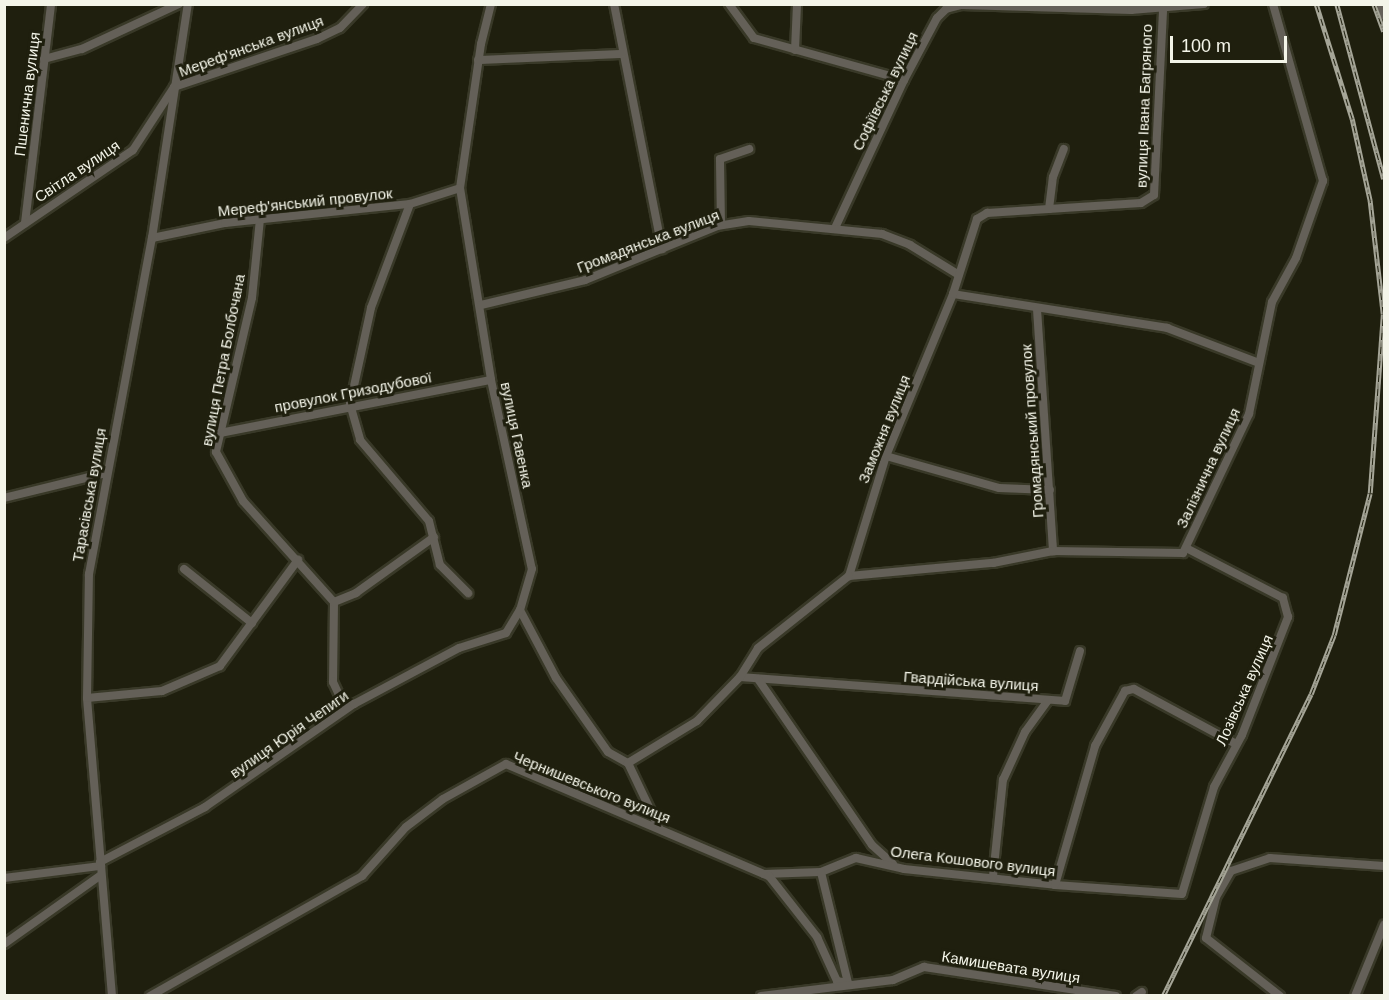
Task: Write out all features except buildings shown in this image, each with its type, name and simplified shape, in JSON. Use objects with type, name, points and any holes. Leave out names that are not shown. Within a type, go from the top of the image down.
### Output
[{"type":"street","name":"Пшенична вулиця","points":[[25,223],[51,4]]},
{"type":"street","points":[[44,59],[82,49],[179,4]]},
{"type":"street","name":"Тарасівська вулиця","points":[[112,996],[87,698],[89,574],[106,473],[152,238],[188,4]]},
{"type":"street","name":"Мереф'янська вулиця","points":[[174,87],[317,39],[340,28],[363,4]]},
{"type":"street","name":"вулиця Гавенка","points":[[491,4],[478,60],[460,189],[481,305],[491,380],[532,569],[520,610]]},
{"type":"street","points":[[614,4],[662,249]]},
{"type":"street","points":[[729,4],[754,38],[904,80]]},
{"type":"street","points":[[795,50],[797,4]]},
{"type":"street","name":"Софіївська вулиця","points":[[835,228],[904,80],[937,18],[951,7],[1163,9],[1204,4]]},
{"type":"street","name":"Залізнична вулиця","points":[[849,576],[993,563],[1053,551],[1184,553],[1249,414],[1272,302],[1296,258],[1323,181],[1273,4]]},
{"type":"street","points":[[1381,4],[1384,16]]},
{"type":"street","name":"вулиця Івана Багряного","points":[[953,294],[980,216],[1141,203],[1154,195],[1163,9]]},
{"type":"street","points":[[478,60],[622,54]]},
{"type":"street","name":"Світла вулиця","points":[[4,238],[132,150],[174,87]]},
{"type":"street","points":[[721,225],[720,159],[749,149]]},
{"type":"street","points":[[1049,209],[1053,177],[1064,149]]},
{"type":"street","name":"Мереф'янський провулок","points":[[152,238],[260,219],[410,204],[460,189]]},
{"type":"street","points":[[410,204],[371,308],[350,404],[360,440],[429,521],[446,576],[468,593]]},
{"type":"street","name":"вулиця Петра Болбочана","points":[[260,219],[252,298],[216,452],[228,479],[334,602]]},
{"type":"street","name":"Громадянська вулиця","points":[[481,305],[576,282],[721,225],[749,221],[835,228],[895,238],[959,275]]},
{"type":"street","points":[[953,294],[1167,328],[1259,363]]},
{"type":"street","name":"Заможня вулиця","points":[[849,576],[886,456],[953,294]]},
{"type":"street","name":"Громадянський провулок","points":[[1037,309],[1053,551]]},
{"type":"street","name":"провулок Гризодубової","points":[[220,433],[350,404],[491,380]]},
{"type":"street","points":[[886,456],[999,488],[1050,490]]},
{"type":"street","points":[[4,498],[106,473]]},
{"type":"street","points":[[354,704],[343,703],[333,682],[334,602],[356,593],[434,537]]},
{"type":"street","name":"Лозівська вулиця","points":[[1182,894],[1210,797],[1277,652],[1287,609],[1283,598],[1186,548]]},
{"type":"street","points":[[87,698],[152,694],[207,673],[226,661],[298,560]]},
{"type":"street","points":[[184,569],[252,624]]},
{"type":"street","points":[[628,763],[698,721],[740,677],[758,648],[849,576]]},
{"type":"street","points":[[520,610],[556,678],[593,731],[608,752],[628,763],[659,828]]},
{"type":"street","name":"вулиця Юрія Чепиги","points":[[4,944],[101,868],[205,807],[354,704],[459,648],[506,633],[520,610]]},
{"type":"street","points":[[1048,700],[1065,701],[1080,651]]},
{"type":"street","name":"Гвардійська вулиця","points":[[740,677],[1048,700]]},
{"type":"street","points":[[758,678],[872,845],[895,866]]},
{"type":"street","points":[[1055,885],[1095,746],[1125,691],[1134,689],[1236,744]]},
{"type":"street","name":"Гвардійська вулиця","points":[[993,876],[1003,780],[1024,732],[1048,700]]},
{"type":"street","name":"Чернишевського вулиця","points":[[150,996],[362,876],[406,827],[443,799],[506,765],[763,874],[778,884],[817,937],[837,981],[848,983]]},
{"type":"street","name":"Олега Кошового вулиця","points":[[763,874],[820,872],[856,858],[895,866],[1055,885],[1182,894]]},
{"type":"street","points":[[1281,996],[1206,938],[1216,897],[1240,864],[1304,858],[1384,866]]},
{"type":"street","points":[[4,878],[101,868]]},
{"type":"street","points":[[820,872],[848,983]]},
{"type":"street","points":[[1355,996],[1384,925]]},
{"type":"street","name":"Камишевата вулиця","points":[[761,996],[848,983],[893,980],[924,967],[1116,996]]},
{"type":"railway","points":[[1163,996],[1311,694],[1334,635],[1370,493],[1383,314],[1370,201],[1352,119],[1316,4]]},
{"type":"railway","points":[[1337,4],[1384,179]]},
{"type":"railway","points":[[1374,4],[1384,31]]}]
